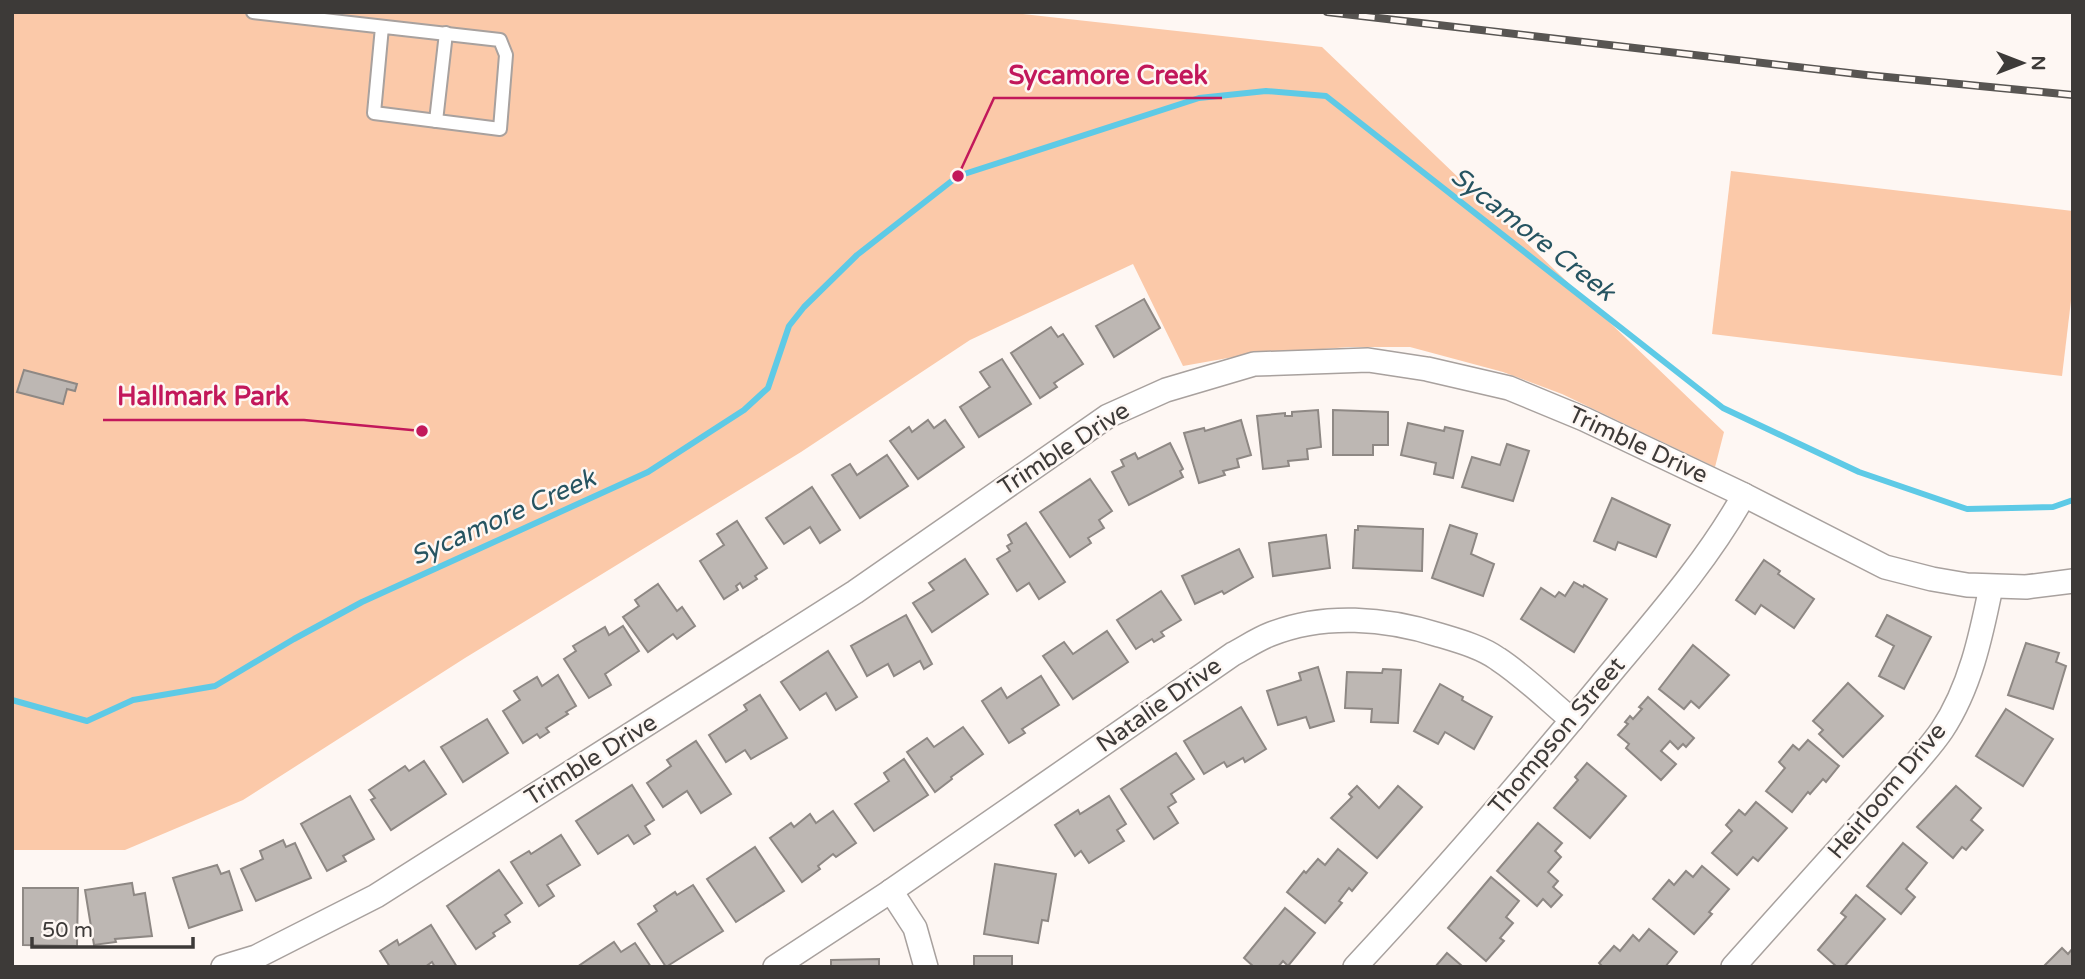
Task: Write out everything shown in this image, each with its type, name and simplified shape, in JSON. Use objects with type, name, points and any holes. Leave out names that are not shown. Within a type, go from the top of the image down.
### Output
[{"type":"street","name":"Trimble Drive","points":[[223,967],[259,962],[376,895],[855,592],[1108,416],[1166,390],[1254,364],[1368,360],[1427,369],[1508,388],[1584,419],[1744,495],[1885,567],[1932,579],[1991,587],[2026,587],[2073,581]]},
{"type":"street","name":"Thompson Street","points":[[1355,967],[1409,910],[1696,571],[1722,534],[1744,495]]},
{"type":"street","name":"Heirloom Drive","points":[[1733,967],[1942,731],[1969,672],[1982,631],[1991,587]]},
{"type":"street","name":"Natalie Drive","points":[[775,967],[891,891],[1233,654],[1271,634],[1300,626],[1340,621],[1379,621],[1409,625],[1466,643],[1497,658],[1572,720]]},
{"type":"street","points":[[891,891],[915,928],[926,967]]},
{"type":"lane","points":[[253,12],[499,40],[506,55],[500,129],[374,113],[382,27]]},
{"type":"lane","points":[[436,121],[446,33]]},
{"type":"shaded area","points":[[12,12],[1005,12],[1322,47],[1724,432],[1715,467],[1562,394],[1503,372],[1410,347],[1349,347],[1245,355],[1183,366],[1133,264],[970,340],[801,452],[465,658],[243,800],[125,850],[12,850]]},
{"type":"shaded area","points":[[1731,171],[2073,211],[2073,284],[2062,376],[1712,334]]},
{"type":"building","points":[[1144,299],[1160,328],[1114,357],[1096,326]]},
{"type":"building","points":[[1051,327],[1058,337],[1063,334],[1083,364],[1054,383],[1057,387],[1040,398],[1011,353]]},
{"type":"building","points":[[1002,359],[1031,404],[979,437],[960,407],[990,387],[980,372]]},
{"type":"building","points":[[24,370],[77,384],[75,391],[67,389],[63,404],[17,392]]},
{"type":"building","points":[[1318,410],[1321,447],[1307,449],[1308,459],[1288,461],[1289,466],[1263,469],[1257,416],[1285,413],[1285,416],[1292,416],[1292,412]]},
{"type":"building","points":[[1333,410],[1388,412],[1388,445],[1373,445],[1373,455],[1333,455]]},
{"type":"building","points":[[928,420],[934,428],[945,420],[964,447],[918,479],[890,441],[909,427],[912,432]]},
{"type":"building","points":[[1241,420],[1251,455],[1237,459],[1239,467],[1223,471],[1225,475],[1199,483],[1184,433],[1204,428],[1205,431]]},
{"type":"building","points":[[1408,423],[1444,431],[1445,427],[1463,431],[1453,478],[1434,474],[1436,463],[1401,455]]},
{"type":"building","points":[[1170,443],[1183,469],[1180,471],[1183,477],[1129,505],[1112,472],[1124,466],[1121,460],[1135,453],[1138,459]]},
{"type":"building","points":[[1507,444],[1529,451],[1513,501],[1462,487],[1472,457],[1500,465]]},
{"type":"building","points":[[887,455],[908,486],[860,518],[832,475],[850,464],[857,475]]},
{"type":"building","points":[[1090,479],[1112,511],[1099,520],[1104,528],[1088,538],[1091,543],[1070,557],[1040,512]]},
{"type":"building","points":[[812,487],[840,530],[820,543],[810,527],[784,544],[766,518]]},
{"type":"building","points":[[1612,498],[1670,525],[1656,557],[1618,542],[1615,550],[1594,541]]},
{"type":"building","points":[[737,521],[767,568],[743,588],[740,583],[736,586],[738,590],[724,599],[700,561],[724,545],[717,534]]},
{"type":"building","points":[[1026,523],[1065,582],[1039,599],[1029,583],[1017,591],[997,559],[1010,551],[1007,546],[1012,543],[1008,535]]},
{"type":"building","points":[[1450,525],[1477,534],[1471,554],[1494,564],[1483,596],[1432,578]]},
{"type":"building","points":[[1358,526],[1423,529],[1422,571],[1353,568],[1355,530],[1358,530]]},
{"type":"building","points":[[1326,535],[1330,568],[1273,576],[1269,543]]},
{"type":"building","points":[[1239,549],[1253,577],[1224,594],[1222,591],[1195,604],[1182,576]]},
{"type":"building","points":[[965,559],[988,594],[932,632],[913,603],[934,590],[929,583]]},
{"type":"building","points":[[1764,560],[1780,571],[1778,574],[1814,599],[1794,628],[1761,605],[1755,614],[1736,600]]},
{"type":"building","points":[[1574,582],[1607,599],[1574,652],[1521,619],[1541,588],[1555,597],[1559,592],[1565,596]]},
{"type":"building","points":[[658,584],[677,611],[682,607],[695,626],[677,639],[673,634],[648,652],[623,617],[639,606],[635,600]]},
{"type":"building","points":[[1161,591],[1181,620],[1161,632],[1164,636],[1154,642],[1152,639],[1136,649],[1117,620]]},
{"type":"building","points":[[906,615],[932,664],[924,669],[920,661],[894,676],[888,664],[867,676],[851,646]]},
{"type":"building","points":[[1887,615],[1931,637],[1904,689],[1879,676],[1894,646],[1876,636]]},
{"type":"building","points":[[623,626],[639,651],[605,674],[611,685],[589,698],[564,659],[576,651],[573,646],[605,627],[609,635]]},
{"type":"building","points":[[1107,631],[1128,662],[1073,699],[1043,656],[1064,642],[1073,654]]},
{"type":"building","points":[[2026,643],[2059,653],[2056,662],[2066,666],[2053,709],[2008,695]]},
{"type":"building","points":[[1693,645],[1729,675],[1699,708],[1691,701],[1684,709],[1659,689]]},
{"type":"building","points":[[828,651],[857,697],[836,710],[826,693],[800,710],[781,682]]},
{"type":"building","points":[[1318,667],[1334,721],[1310,728],[1306,717],[1278,725],[1267,691],[1301,680],[1299,673]]},
{"type":"building","points":[[1383,669],[1401,670],[1398,723],[1371,722],[1372,709],[1345,708],[1347,672],[1382,673]]},
{"type":"building","points":[[558,675],[576,706],[546,728],[549,732],[540,738],[537,734],[523,743],[503,711],[520,700],[514,691],[537,677],[542,686]]},
{"type":"building","points":[[1041,676],[1059,705],[1022,729],[1025,733],[1009,743],[982,701],[1001,688],[1007,698]]},
{"type":"building","points":[[1848,683],[1883,716],[1843,757],[1819,734],[1823,730],[1813,721]]},
{"type":"building","points":[[1440,684],[1492,717],[1474,749],[1445,732],[1438,744],[1414,731]]},
{"type":"building","points":[[760,695],[787,738],[751,759],[745,750],[726,762],[709,735],[747,710],[744,705]]},
{"type":"building","points":[[1648,697],[1694,738],[1686,747],[1683,744],[1678,749],[1670,741],[1661,751],[1676,764],[1661,780],[1626,748],[1629,744],[1618,735],[1628,724],[1625,722],[1630,716],[1633,719],[1642,709],[1639,707]]},
{"type":"building","points":[[1241,707],[1266,749],[1245,762],[1243,758],[1227,767],[1224,762],[1204,774],[1184,741]]},
{"type":"building","points":[[2006,709],[2053,739],[2023,786],[1976,756]]},
{"type":"building","points":[[487,719],[508,753],[463,782],[441,747]]},
{"type":"building","points":[[963,727],[983,754],[935,792],[907,752],[927,738],[934,747]]},
{"type":"building","points":[[1808,740],[1839,766],[1826,782],[1823,779],[1810,794],[1808,792],[1792,812],[1766,791],[1785,768],[1779,762],[1793,745],[1799,750]]},
{"type":"building","points":[[696,741],[731,794],[701,813],[687,791],[663,807],[647,783],[671,766],[667,760]]},
{"type":"building","points":[[1176,753],[1194,779],[1171,794],[1176,802],[1168,807],[1178,823],[1154,839],[1121,789]]},
{"type":"building","points":[[904,759],[928,795],[874,831],[855,804],[889,781],[884,773]]},
{"type":"building","points":[[424,761],[446,794],[391,830],[371,800],[375,798],[369,790],[405,766],[409,771]]},
{"type":"building","points":[[1587,763],[1626,796],[1590,838],[1554,808],[1578,780],[1575,777]]},
{"type":"building","points":[[632,785],[654,820],[645,826],[650,834],[634,844],[628,835],[598,854],[576,821]]},
{"type":"building","points":[[1357,786],[1379,808],[1398,786],[1422,807],[1377,858],[1331,818],[1352,797],[1349,794]]},
{"type":"building","points":[[1956,786],[1981,808],[1971,820],[1983,830],[1966,850],[1962,847],[1953,858],[1917,827]]},
{"type":"building","points":[[350,796],[374,839],[343,856],[346,861],[327,871],[301,824]]},
{"type":"building","points":[[1109,796],[1126,824],[1117,830],[1124,841],[1089,863],[1081,851],[1075,856],[1055,825],[1078,810],[1080,814]]},
{"type":"building","points":[[1756,802],[1787,828],[1758,861],[1753,857],[1737,875],[1712,853],[1732,831],[1726,825],[1739,810],[1745,815]]},
{"type":"building","points":[[833,811],[856,843],[836,857],[833,854],[818,866],[820,869],[802,882],[770,838],[791,823],[794,827],[810,814],[816,823]]},
{"type":"building","points":[[1538,823],[1562,843],[1555,851],[1561,857],[1548,872],[1558,881],[1553,887],[1562,895],[1551,907],[1543,899],[1537,906],[1497,871]]},
{"type":"building","points":[[561,835],[580,865],[547,885],[554,896],[539,906],[511,862],[529,851],[531,854]]},
{"type":"building","points":[[283,840],[286,847],[295,843],[311,878],[256,901],[241,869],[263,859],[260,851]]},
{"type":"building","points":[[1903,843],[1927,863],[1906,889],[1915,897],[1901,914],[1867,886]]},
{"type":"building","points":[[755,847],[784,891],[736,922],[707,879]]},
{"type":"building","points":[[1338,849],[1367,873],[1352,891],[1349,888],[1339,901],[1342,903],[1325,923],[1287,892],[1318,859],[1325,865]]},
{"type":"building","points":[[995,864],[1056,874],[1048,921],[1042,920],[1038,943],[984,934]]},
{"type":"building","points":[[217,865],[221,874],[229,871],[242,910],[189,928],[173,878]]},
{"type":"building","points":[[1702,866],[1729,889],[1694,934],[1653,899],[1669,880],[1674,885],[1686,871],[1693,877]]},
{"type":"building","points":[[499,870],[522,903],[505,915],[510,922],[476,949],[447,906]]},
{"type":"building","points":[[1491,877],[1519,901],[1506,917],[1513,923],[1500,938],[1504,941],[1486,961],[1448,928]]},
{"type":"building","points":[[132,883],[134,895],[145,893],[152,936],[115,939],[116,942],[94,945],[85,890]]},
{"type":"building","points":[[693,885],[723,931],[666,967],[638,924],[657,911],[654,906],[675,892],[677,895]]},
{"type":"building","points":[[23,888],[78,888],[77,946],[23,945]]},
{"type":"building","points":[[1856,895],[1885,919],[1844,967],[1837,967],[1818,950],[1846,917],[1841,913]]},
{"type":"building","points":[[1285,908],[1315,933],[1288,966],[1283,961],[1278,967],[1254,967],[1244,958]]},
{"type":"building","points":[[431,925],[457,967],[435,967],[432,962],[425,967],[390,967],[380,951],[397,940],[399,945]]},
{"type":"building","points":[[1649,929],[1677,952],[1665,967],[1603,967],[1599,963],[1614,946],[1620,951],[1633,935],[1639,941]]},
{"type":"building","points":[[614,942],[621,952],[635,943],[651,967],[577,967]]},
{"type":"building","points":[[2062,948],[2068,954],[2073,948],[2073,967],[2043,967]]},
{"type":"building","points":[[1447,953],[1462,966],[1462,967],[1435,967]]},
{"type":"building","points":[[974,956],[1012,956],[1012,967],[974,967]]},
{"type":"building","points":[[879,959],[879,967],[831,967],[831,960]]},
{"type":"waterway","name":"Sycamore Creek","points":[[12,700],[87,721],[133,700],[215,686],[362,602],[648,472],[744,410],[768,388],[789,326],[804,307],[857,255],[958,176],[1199,98],[1266,91],[1326,96],[1723,408],[1859,472],[1967,509],[2053,507],[2073,500]]},
{"type":"railway","points":[[1327,12],[1866,75],[2073,95]]},
{"type":"place","name":"Sycamore Creek","points":[[958,176]]},
{"type":"place","name":"Hallmark Park","points":[[422,431]]}]
